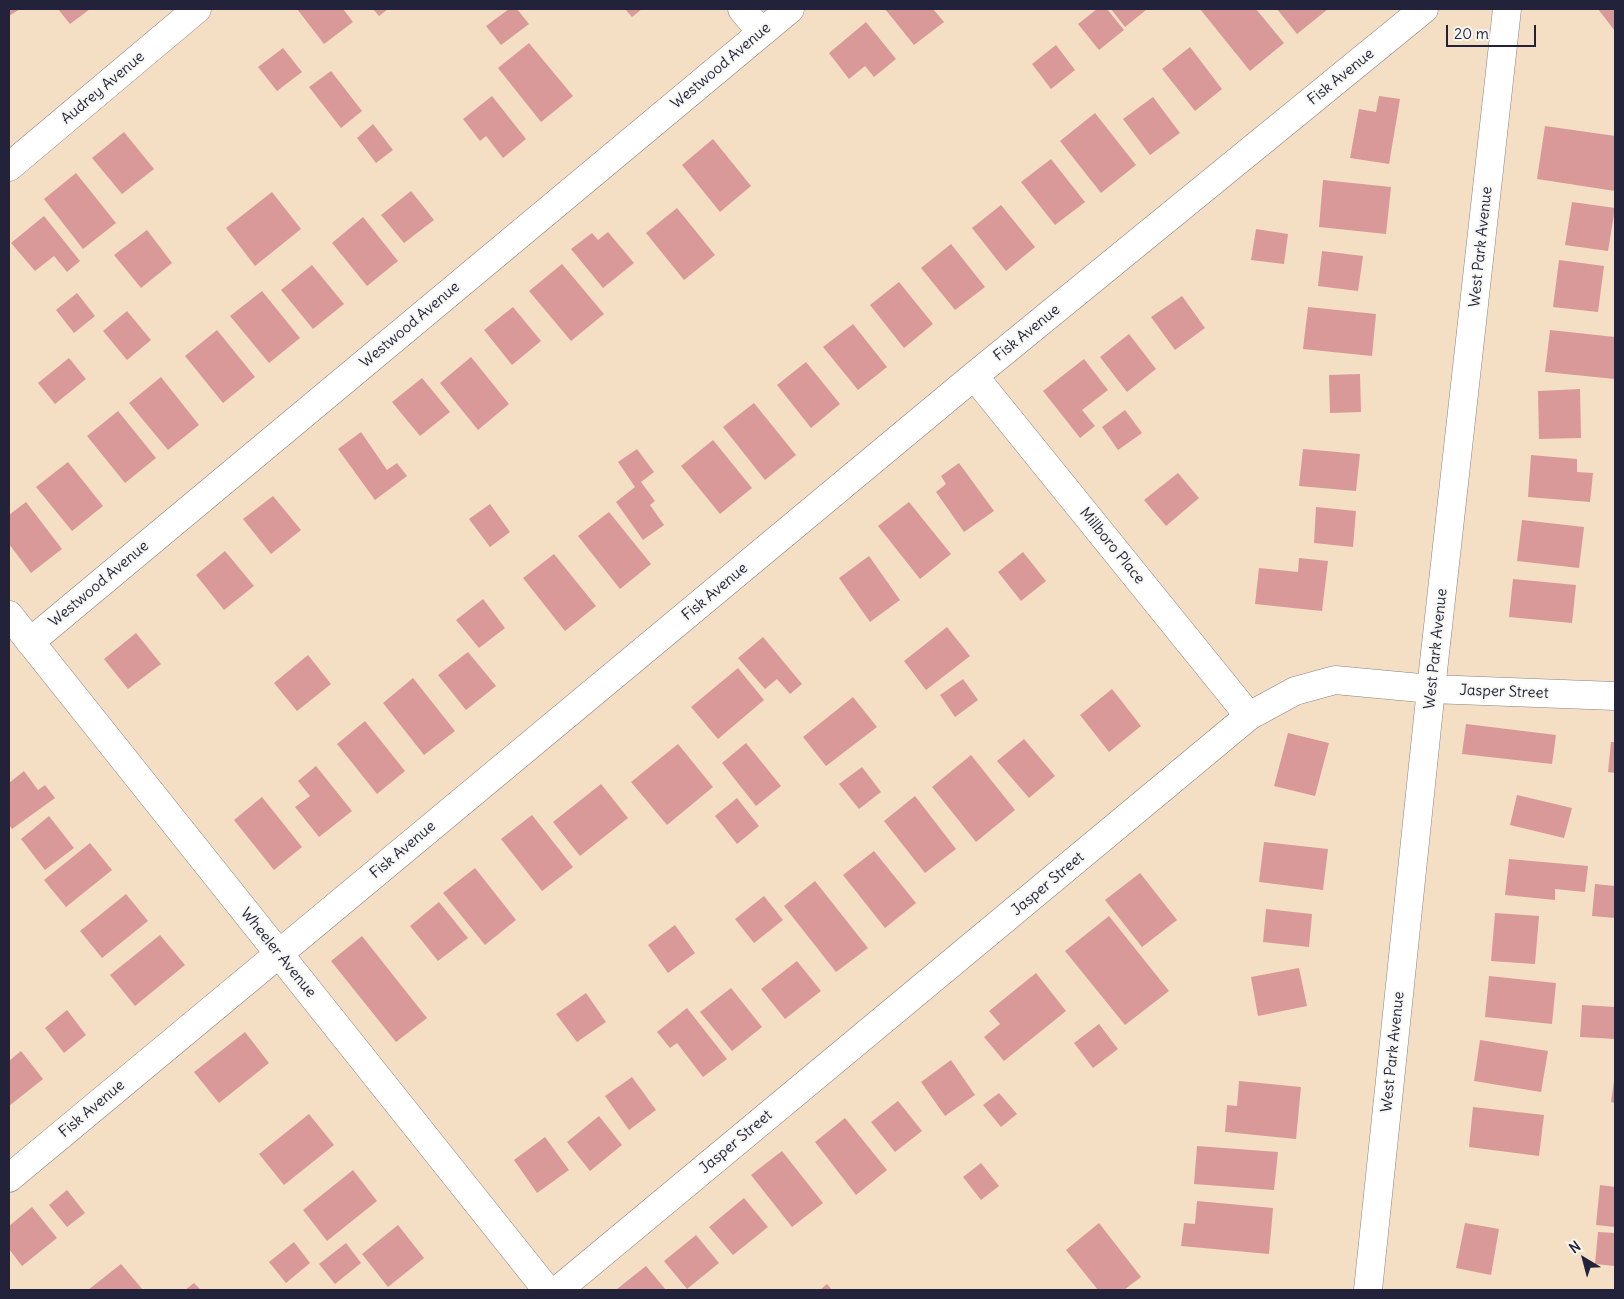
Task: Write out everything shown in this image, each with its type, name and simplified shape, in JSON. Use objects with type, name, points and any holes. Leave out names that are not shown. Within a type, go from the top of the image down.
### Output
[{"type":"street","name":"Audrey Avenue","points":[[9,167],[197,9]]},
{"type":"street","points":[[742,9],[761,32]]},
{"type":"street","name":"Westwood Avenue","points":[[30,642],[790,9]]},
{"type":"street","name":"Fisk Avenue","points":[[9,1178],[974,376],[1424,9]]},
{"type":"street","name":"West Park Avenue","points":[[1368,1290],[1431,689],[1507,9]]},
{"type":"street","name":"Millboro Place","points":[[974,376],[1249,716]]},
{"type":"street","name":"Wheeler Avenue","points":[[9,615],[547,1290]]},
{"type":"street","name":"Jasper Street","points":[[558,1290],[1249,716],[1295,691],[1335,680],[1431,689],[1615,696]]},
{"type":"building","points":[[9,9],[20,9],[9,16]]},
{"type":"building","points":[[58,9],[90,9],[70,24]]},
{"type":"building","points":[[297,9],[343,9],[353,22],[324,44]]},
{"type":"building","points":[[373,9],[388,9],[379,16]]},
{"type":"building","points":[[509,9],[517,9],[529,24],[501,45],[486,26]]},
{"type":"building","points":[[625,9],[642,9],[632,17]]},
{"type":"building","points":[[885,9],[933,9],[944,22],[914,45]]},
{"type":"building","points":[[1097,9],[1107,9],[1124,30],[1099,50],[1078,24]]},
{"type":"building","points":[[1111,9],[1145,9],[1146,10],[1125,27]]},
{"type":"building","points":[[1200,9],[1256,9],[1284,43],[1250,71]]},
{"type":"building","points":[[1277,9],[1328,9],[1297,34]]},
{"type":"building","points":[[1598,9],[1615,9],[1615,31]]},
{"type":"building","points":[[866,22],[896,59],[874,77],[865,66],[849,79],[829,53]]},
{"type":"building","points":[[529,43],[573,96],[541,122],[498,68]]},
{"type":"building","points":[[1056,45],[1075,70],[1051,89],[1032,64]]},
{"type":"building","points":[[1190,47],[1222,89],[1195,111],[1162,69]]},
{"type":"building","points":[[283,48],[302,72],[277,91],[258,67]]},
{"type":"building","points":[[331,71],[362,111],[341,128],[309,87]]},
{"type":"building","points":[[492,96],[526,139],[503,158],[486,136],[480,141],[463,119]]},
{"type":"building","points":[[1379,96],[1400,99],[1389,164],[1350,158],[1359,109],[1376,112]]},
{"type":"building","points":[[1153,97],[1180,133],[1150,155],[1123,119]]},
{"type":"building","points":[[1095,113],[1136,165],[1101,193],[1060,141]]},
{"type":"building","points":[[373,124],[393,150],[376,163],[357,138]]},
{"type":"building","points":[[1545,126],[1615,136],[1615,191],[1537,179]]},
{"type":"building","points":[[124,132],[154,169],[122,194],[92,158]]},
{"type":"building","points":[[713,139],[751,186],[720,212],[682,165]]},
{"type":"building","points":[[1051,159],[1085,202],[1055,225],[1021,182]]},
{"type":"building","points":[[76,173],[116,223],[83,249],[44,199]]},
{"type":"building","points":[[1323,180],[1391,187],[1386,234],[1319,227]]},
{"type":"building","points":[[411,191],[434,220],[404,243],[381,215]]},
{"type":"building","points":[[272,192],[301,229],[255,266],[226,228]]},
{"type":"building","points":[[1572,202],[1615,208],[1608,251],[1565,245]]},
{"type":"building","points":[[1001,205],[1035,247],[1006,271],[972,228]]},
{"type":"building","points":[[677,208],[715,255],[684,280],[646,233]]},
{"type":"building","points":[[44,216],[80,261],[67,272],[54,256],[35,271],[11,243]]},
{"type":"building","points":[[363,217],[398,261],[367,286],[332,243]]},
{"type":"building","points":[[1256,229],[1288,234],[1284,264],[1251,260]]},
{"type":"building","points":[[147,230],[172,263],[141,288],[114,255]]},
{"type":"building","points":[[608,232],[634,263],[603,288],[571,249],[592,233],[598,240]]},
{"type":"building","points":[[951,244],[985,287],[955,310],[921,268]]},
{"type":"building","points":[[1322,251],[1363,256],[1358,291],[1318,286]]},
{"type":"building","points":[[1559,260],[1604,266],[1598,312],[1553,307]]},
{"type":"building","points":[[562,264],[604,314],[571,341],[529,291]]},
{"type":"building","points":[[312,265],[344,304],[313,329],[281,290]]},
{"type":"building","points":[[899,282],[933,324],[904,348],[870,305]]},
{"type":"building","points":[[262,291],[300,338],[269,363],[230,316]]},
{"type":"building","points":[[77,293],[95,316],[74,333],[56,310]]},
{"type":"building","points":[[1182,296],[1205,328],[1175,350],[1151,317]]},
{"type":"building","points":[[513,307],[541,341],[512,365],[484,330]]},
{"type":"building","points":[[1308,307],[1376,314],[1372,356],[1303,349]]},
{"type":"building","points":[[127,311],[151,340],[127,360],[103,331]]},
{"type":"building","points":[[853,324],[887,367],[858,390],[823,347]]},
{"type":"building","points":[[217,330],[255,377],[223,403],[185,356]]},
{"type":"building","points":[[1550,330],[1615,337],[1615,379],[1545,372]]},
{"type":"building","points":[[1129,334],[1156,369],[1127,392],[1100,357]]},
{"type":"building","points":[[471,357],[509,404],[478,430],[440,383]]},
{"type":"building","points":[[69,358],[86,379],[55,404],[38,383]]},
{"type":"building","points":[[1084,359],[1108,390],[1082,410],[1095,426],[1080,438],[1043,391]]},
{"type":"building","points":[[806,362],[840,404],[811,428],[777,385]]},
{"type":"building","points":[[1360,374],[1361,412],[1330,413],[1329,375]]},
{"type":"building","points":[[161,377],[199,425],[168,450],[129,403]]},
{"type":"building","points":[[422,378],[450,412],[420,436],[392,402]]},
{"type":"building","points":[[1580,389],[1581,438],[1539,439],[1538,391]]},
{"type":"building","points":[[754,403],[796,455],[765,480],[723,427]]},
{"type":"building","points":[[1125,410],[1142,433],[1118,450],[1102,427]]},
{"type":"building","points":[[118,411],[156,458],[125,483],[87,436]]},
{"type":"building","points":[[361,432],[387,470],[397,463],[407,476],[375,500],[338,449]]},
{"type":"building","points":[[713,440],[752,488],[720,514],[681,466]]},
{"type":"building","points":[[637,449],[654,472],[641,482],[655,501],[650,505],[664,525],[643,540],[616,502],[635,487],[618,462]]},
{"type":"building","points":[[1303,449],[1360,454],[1356,491],[1299,486]]},
{"type":"building","points":[[1531,455],[1577,459],[1577,472],[1593,473],[1590,502],[1528,497]]},
{"type":"building","points":[[68,462],[103,506],[72,531],[36,487]]},
{"type":"building","points":[[959,463],[994,511],[964,532],[936,492],[946,484],[941,476]]},
{"type":"building","points":[[1178,473],[1199,498],[1166,526],[1144,500]]},
{"type":"building","points":[[273,496],[301,530],[271,554],[243,519]]},
{"type":"building","points":[[26,502],[62,549],[31,573],[9,544],[9,515]]},
{"type":"building","points":[[909,502],[951,554],[920,579],[878,526]]},
{"type":"building","points":[[490,504],[510,532],[490,547],[469,519]]},
{"type":"building","points":[[1316,507],[1356,511],[1353,547],[1314,543]]},
{"type":"building","points":[[609,512],[651,564],[620,589],[578,536]]},
{"type":"building","points":[[1522,520],[1584,527],[1579,568],[1517,561]]},
{"type":"building","points":[[225,551],[254,586],[224,610],[196,575]]},
{"type":"building","points":[[1023,552],[1046,581],[1021,601],[998,572]]},
{"type":"building","points":[[554,554],[596,606],[565,631],[523,578]]},
{"type":"building","points":[[869,556],[900,600],[870,622],[839,578]]},
{"type":"building","points":[[1299,558],[1328,561],[1322,611],[1255,604],[1259,568],[1298,572]]},
{"type":"building","points":[[1513,579],[1576,585],[1572,623],[1509,617]]},
{"type":"building","points":[[483,599],[505,628],[479,648],[456,620]]},
{"type":"building","points":[[947,627],[970,656],[926,690],[904,661]]},
{"type":"building","points":[[136,633],[161,664],[128,689],[104,659]]},
{"type":"building","points":[[763,637],[802,684],[790,694],[777,679],[765,689],[738,658]]},
{"type":"building","points":[[468,652],[496,686],[466,710],[438,675]]},
{"type":"building","points":[[308,655],[331,684],[297,711],[274,683]]},
{"type":"building","points":[[738,668],[764,700],[718,739],[691,707]]},
{"type":"building","points":[[413,678],[455,731],[424,755],[383,703]]},
{"type":"building","points":[[963,679],[978,700],[955,717],[940,695]]},
{"type":"building","points":[[1112,689],[1141,726],[1109,752],[1080,715]]},
{"type":"building","points":[[853,697],[877,727],[826,766],[803,737]]},
{"type":"building","points":[[365,721],[405,771],[377,794],[337,744]]},
{"type":"building","points":[[1466,724],[1556,735],[1552,764],[1462,754]]},
{"type":"building","points":[[1288,733],[1329,743],[1315,796],[1274,786]]},
{"type":"building","points":[[1024,739],[1055,776],[1029,798],[997,761]]},
{"type":"building","points":[[1611,742],[1615,742],[1615,773],[1608,772]]},
{"type":"building","points":[[746,743],[781,786],[756,806],[722,763]]},
{"type":"building","points":[[678,744],[713,787],[667,825],[631,782]]},
{"type":"building","points":[[971,755],[1015,810],[976,842],[932,787]]},
{"type":"building","points":[[316,766],[352,811],[319,837],[295,807],[310,796],[298,781]]},
{"type":"building","points":[[862,767],[881,792],[859,809],[839,784]]},
{"type":"building","points":[[24,771],[38,790],[45,785],[55,798],[12,829],[9,825],[9,783]]},
{"type":"building","points":[[601,784],[628,818],[580,856],[553,822]]},
{"type":"building","points":[[1517,795],[1572,808],[1564,838],[1510,825]]},
{"type":"building","points":[[915,796],[956,849],[925,873],[884,821]]},
{"type":"building","points":[[262,797],[302,847],[274,870],[234,820]]},
{"type":"building","points":[[737,798],[759,826],[737,844],[715,816]]},
{"type":"building","points":[[532,815],[573,867],[542,891],[501,839]]},
{"type":"building","points":[[49,816],[74,848],[45,870],[21,839]]},
{"type":"building","points":[[1264,842],[1328,849],[1323,890],[1259,882]]},
{"type":"building","points":[[90,843],[112,870],[66,907],[44,880]]},
{"type":"building","points":[[874,851],[916,903],[885,928],[843,875]]},
{"type":"building","points":[[1509,859],[1588,866],[1585,892],[1555,889],[1555,900],[1505,895]]},
{"type":"building","points":[[475,868],[516,920],[485,945],[443,893]]},
{"type":"building","points":[[1140,873],[1177,920],[1142,947],[1105,900]]},
{"type":"building","points":[[815,881],[868,948],[836,972],[784,906]]},
{"type":"building","points":[[1595,884],[1615,886],[1615,918],[1592,916]]},
{"type":"building","points":[[126,894],[148,921],[102,958],[80,931]]},
{"type":"building","points":[[764,896],[783,920],[754,943],[735,919]]},
{"type":"building","points":[[439,902],[468,938],[438,961],[410,926]]},
{"type":"building","points":[[1266,909],[1312,914],[1309,947],[1263,942]]},
{"type":"building","points":[[1495,913],[1539,916],[1535,964],[1491,961]]},
{"type":"building","points":[[1109,916],[1169,991],[1125,1025],[1065,951]]},
{"type":"building","points":[[675,925],[695,953],[668,973],[648,945]]},
{"type":"building","points":[[160,935],[185,965],[135,1006],[110,975]]},
{"type":"building","points":[[362,936],[427,1018],[396,1042],[331,961]]},
{"type":"building","points":[[797,961],[821,991],[785,1019],[761,989]]},
{"type":"building","points":[[1299,968],[1307,1006],[1258,1016],[1251,977]]},
{"type":"building","points":[[1036,973],[1066,1011],[1004,1061],[984,1037],[1000,1024],[989,1011]]},
{"type":"building","points":[[1489,976],[1556,983],[1552,1024],[1485,1017]]},
{"type":"building","points":[[731,988],[762,1027],[732,1051],[700,1012]]},
{"type":"building","points":[[586,993],[606,1022],[577,1042],[556,1014]]},
{"type":"building","points":[[1582,1005],[1615,1007],[1615,1039],[1580,1037]]},
{"type":"building","points":[[687,1008],[727,1059],[703,1077],[677,1043],[670,1048],[657,1032]]},
{"type":"building","points":[[67,1010],[86,1035],[64,1053],[45,1028]]},
{"type":"building","points":[[1099,1024],[1118,1049],[1093,1068],[1074,1043]]},
{"type":"building","points":[[245,1032],[269,1063],[219,1103],[194,1072]]},
{"type":"building","points":[[1480,1040],[1548,1051],[1541,1092],[1474,1081]]},
{"type":"building","points":[[21,1051],[43,1079],[9,1106],[9,1061]]},
{"type":"building","points":[[951,1060],[975,1095],[945,1116],[921,1082]]},
{"type":"building","points":[[632,1077],[656,1110],[629,1130],[605,1096]]},
{"type":"building","points":[[1239,1081],[1301,1087],[1296,1139],[1225,1132],[1227,1105],[1237,1106]]},
{"type":"building","points":[[1615,1082],[1615,1103],[1611,1102]]},
{"type":"building","points":[[999,1093],[1017,1114],[1001,1127],[983,1105]]},
{"type":"building","points":[[898,1101],[922,1131],[895,1152],[871,1122]]},
{"type":"building","points":[[1473,1107],[1544,1115],[1539,1156],[1469,1147]]},
{"type":"building","points":[[309,1114],[334,1145],[284,1185],[259,1154]]},
{"type":"building","points":[[599,1116],[622,1145],[590,1171],[567,1142]]},
{"type":"building","points":[[845,1118],[887,1170],[856,1195],[815,1142]]},
{"type":"building","points":[[545,1137],[569,1170],[537,1193],[514,1160]]},
{"type":"building","points":[[1197,1146],[1278,1152],[1274,1190],[1194,1184]]},
{"type":"building","points":[[782,1151],[823,1203],[792,1227],[751,1175]]},
{"type":"building","points":[[981,1163],[999,1186],[981,1200],[963,1177]]},
{"type":"building","points":[[353,1170],[377,1201],[327,1241],[303,1210]]},
{"type":"building","points":[[1600,1185],[1615,1187],[1615,1227],[1596,1225]]},
{"type":"building","points":[[67,1190],[85,1213],[67,1227],[49,1205]]},
{"type":"building","points":[[744,1198],[768,1227],[733,1255],[709,1227]]},
{"type":"building","points":[[1197,1201],[1273,1208],[1269,1254],[1181,1246],[1184,1223],[1195,1224]]},
{"type":"building","points":[[32,1207],[57,1238],[22,1266],[9,1249],[9,1226]]},
{"type":"building","points":[[1099,1223],[1141,1277],[1124,1290],[1098,1290],[1066,1250]]},
{"type":"building","points":[[1465,1223],[1499,1229],[1491,1275],[1456,1268]]},
{"type":"building","points":[[398,1225],[424,1258],[388,1287],[362,1254]]},
{"type":"building","points":[[1598,1232],[1615,1233],[1615,1266],[1595,1264]]},
{"type":"building","points":[[696,1235],[719,1263],[687,1289],[664,1261]]},
{"type":"building","points":[[294,1242],[310,1263],[286,1283],[269,1262]]},
{"type":"building","points":[[346,1243],[361,1263],[335,1284],[319,1264]]},
{"type":"building","points":[[121,1264],[143,1290],[88,1290]]},
{"type":"building","points":[[646,1266],[666,1290],[617,1289]]},
{"type":"building","points":[[194,1283],[201,1290],[185,1290]]},
{"type":"building","points":[[827,1284],[832,1290],[820,1290]]}]
